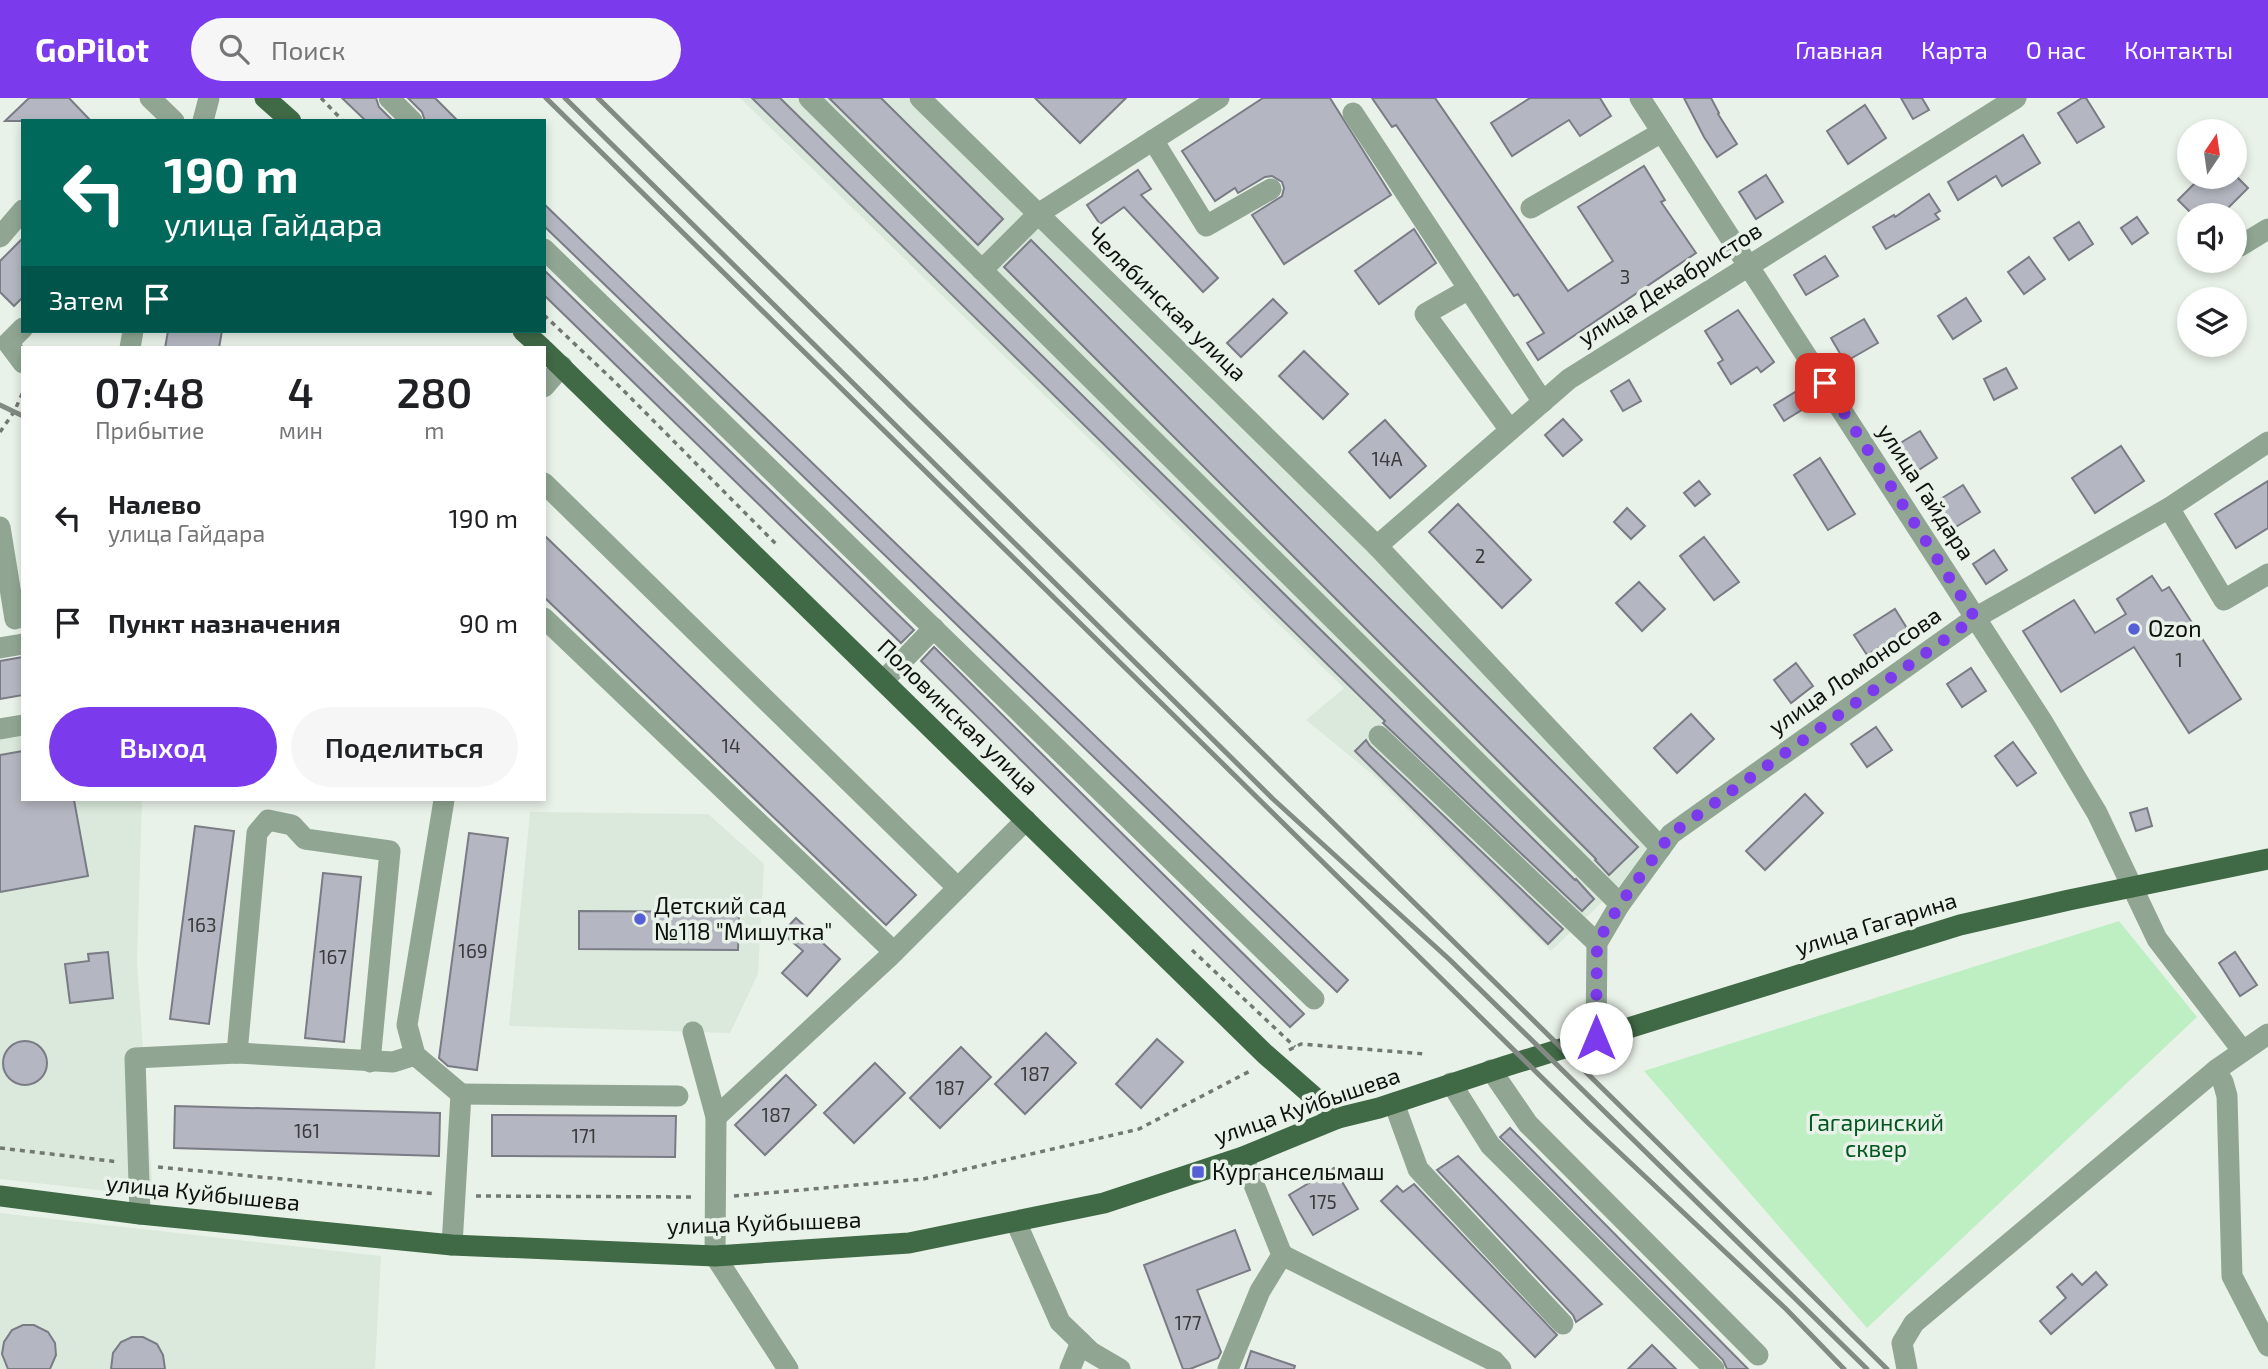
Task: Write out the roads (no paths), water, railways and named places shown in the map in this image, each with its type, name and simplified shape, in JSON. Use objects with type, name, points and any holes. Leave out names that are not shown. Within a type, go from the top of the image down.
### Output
[{"type":"main road","points":[[265,98],[289,119]]},
{"type":"main road","name":"Половинская улица","points":[[525,333],[540,346]]},
{"type":"main road","name":"Половинская улица","points":[[546,352],[1265,1054],[1338,1118]]},
{"type":"main road","name":"улица Гагарина","points":[[1498,1068],[1960,925],[2268,859]]},
{"type":"main road","name":"улица Куйбышева","points":[[0,1196],[140,1214],[452,1245],[715,1256],[909,1243],[1104,1203],[1243,1157],[1338,1118],[1394,1103],[1498,1068]]},
{"type":"street","points":[[150,98],[172,119]]},
{"type":"street","points":[[203,119],[209,98]]},
{"type":"street","points":[[389,98],[410,119]]},
{"type":"street","points":[[808,98],[1620,904]]},
{"type":"street","name":"Челябинская улица","points":[[920,98],[1377,546],[1661,848]]},
{"type":"street","points":[[982,270],[1038,214],[1219,98]]},
{"type":"street","name":"улица Гайдара","points":[[1640,98],[2042,721],[2097,813],[2157,939],[2242,1050]]},
{"type":"street","name":"улица Декабристов","points":[[1377,546],[1569,379],[2016,98]]},
{"type":"street","points":[[1353,113],[1543,402]]},
{"type":"street","points":[[1531,208],[1662,132]]},
{"type":"street","points":[[1153,140],[1206,226],[1270,189]]},
{"type":"street","points":[[0,237],[21,212]]},
{"type":"street","points":[[2247,242],[2268,229]]},
{"type":"street","points":[[546,251],[1314,999]]},
{"type":"street","points":[[1469,289],[1425,314],[1510,430]]},
{"type":"street","points":[[10,336],[21,359]]},
{"type":"street","points":[[546,385],[562,366]]},
{"type":"street","name":"улица Ломоносова","points":[[1596,1038],[1597,943],[1620,904],[1671,834],[1975,618],[2169,509],[2268,442]]},
{"type":"street","points":[[546,485],[958,888]]},
{"type":"street","points":[[2169,509],[2224,600],[2268,574]]},
{"type":"street","points":[[0,527],[15,619]]},
{"type":"street","points":[[546,620],[894,952]]},
{"type":"street","points":[[883,681],[934,628]]},
{"type":"street","points":[[0,648],[21,644]]},
{"type":"street","points":[[0,729],[21,725]]},
{"type":"street","points":[[1379,736],[1597,943]]},
{"type":"street","points":[[444,801],[407,1025],[415,1055],[461,1094],[678,1096]]},
{"type":"street","points":[[237,1053],[257,832],[268,820],[292,825],[305,839],[390,851],[370,1062]]},
{"type":"street","points":[[716,1117],[894,952],[1026,820]]},
{"type":"street","points":[[693,1032],[716,1117],[715,1256],[788,1369]]},
{"type":"street","points":[[1907,1369],[1902,1343],[1914,1323],[2216,1070],[2268,1035]]},
{"type":"street","points":[[140,1214],[135,1058],[237,1053],[393,1062],[415,1055]]},
{"type":"street","points":[[1498,1068],[1528,1125],[1758,1355]]},
{"type":"street","points":[[2216,1070],[2227,1096],[2232,1276],[2268,1346]]},
{"type":"street","points":[[1451,1083],[1490,1145],[1714,1369]]},
{"type":"street","points":[[452,1245],[461,1094]]},
{"type":"street","points":[[1394,1103],[1418,1169],[1563,1324]]},
{"type":"street","points":[[1243,1157],[1282,1255],[1494,1361],[1501,1369]]},
{"type":"street","points":[[1016,1222],[1060,1322],[1091,1352],[1121,1369]]},
{"type":"street","points":[[1228,1369],[1261,1291],[1282,1255]]},
{"type":"street","points":[[1070,1369],[1081,1342]]},
{"type":"railway","points":[[546,98],[1588,1123],[1786,1309],[1844,1369]]},
{"type":"railway","points":[[565,98],[1273,799],[1450,960],[1867,1369]]},
{"type":"railway","points":[[598,98],[1887,1369]]},
{"type":"railway","points":[[0,405],[21,415]]},
{"type":"place","name":"Ozon","points":[[2134,629]]},
{"type":"place","name":"Детский сад №118 \"Мишутка\"","points":[[640,919]]},
{"type":"place","name":"Кургансельмаш","points":[[1198,1172]]},
{"type":"park label","name":"Гагаринский сквер","points":[[1876,1136]]}]
